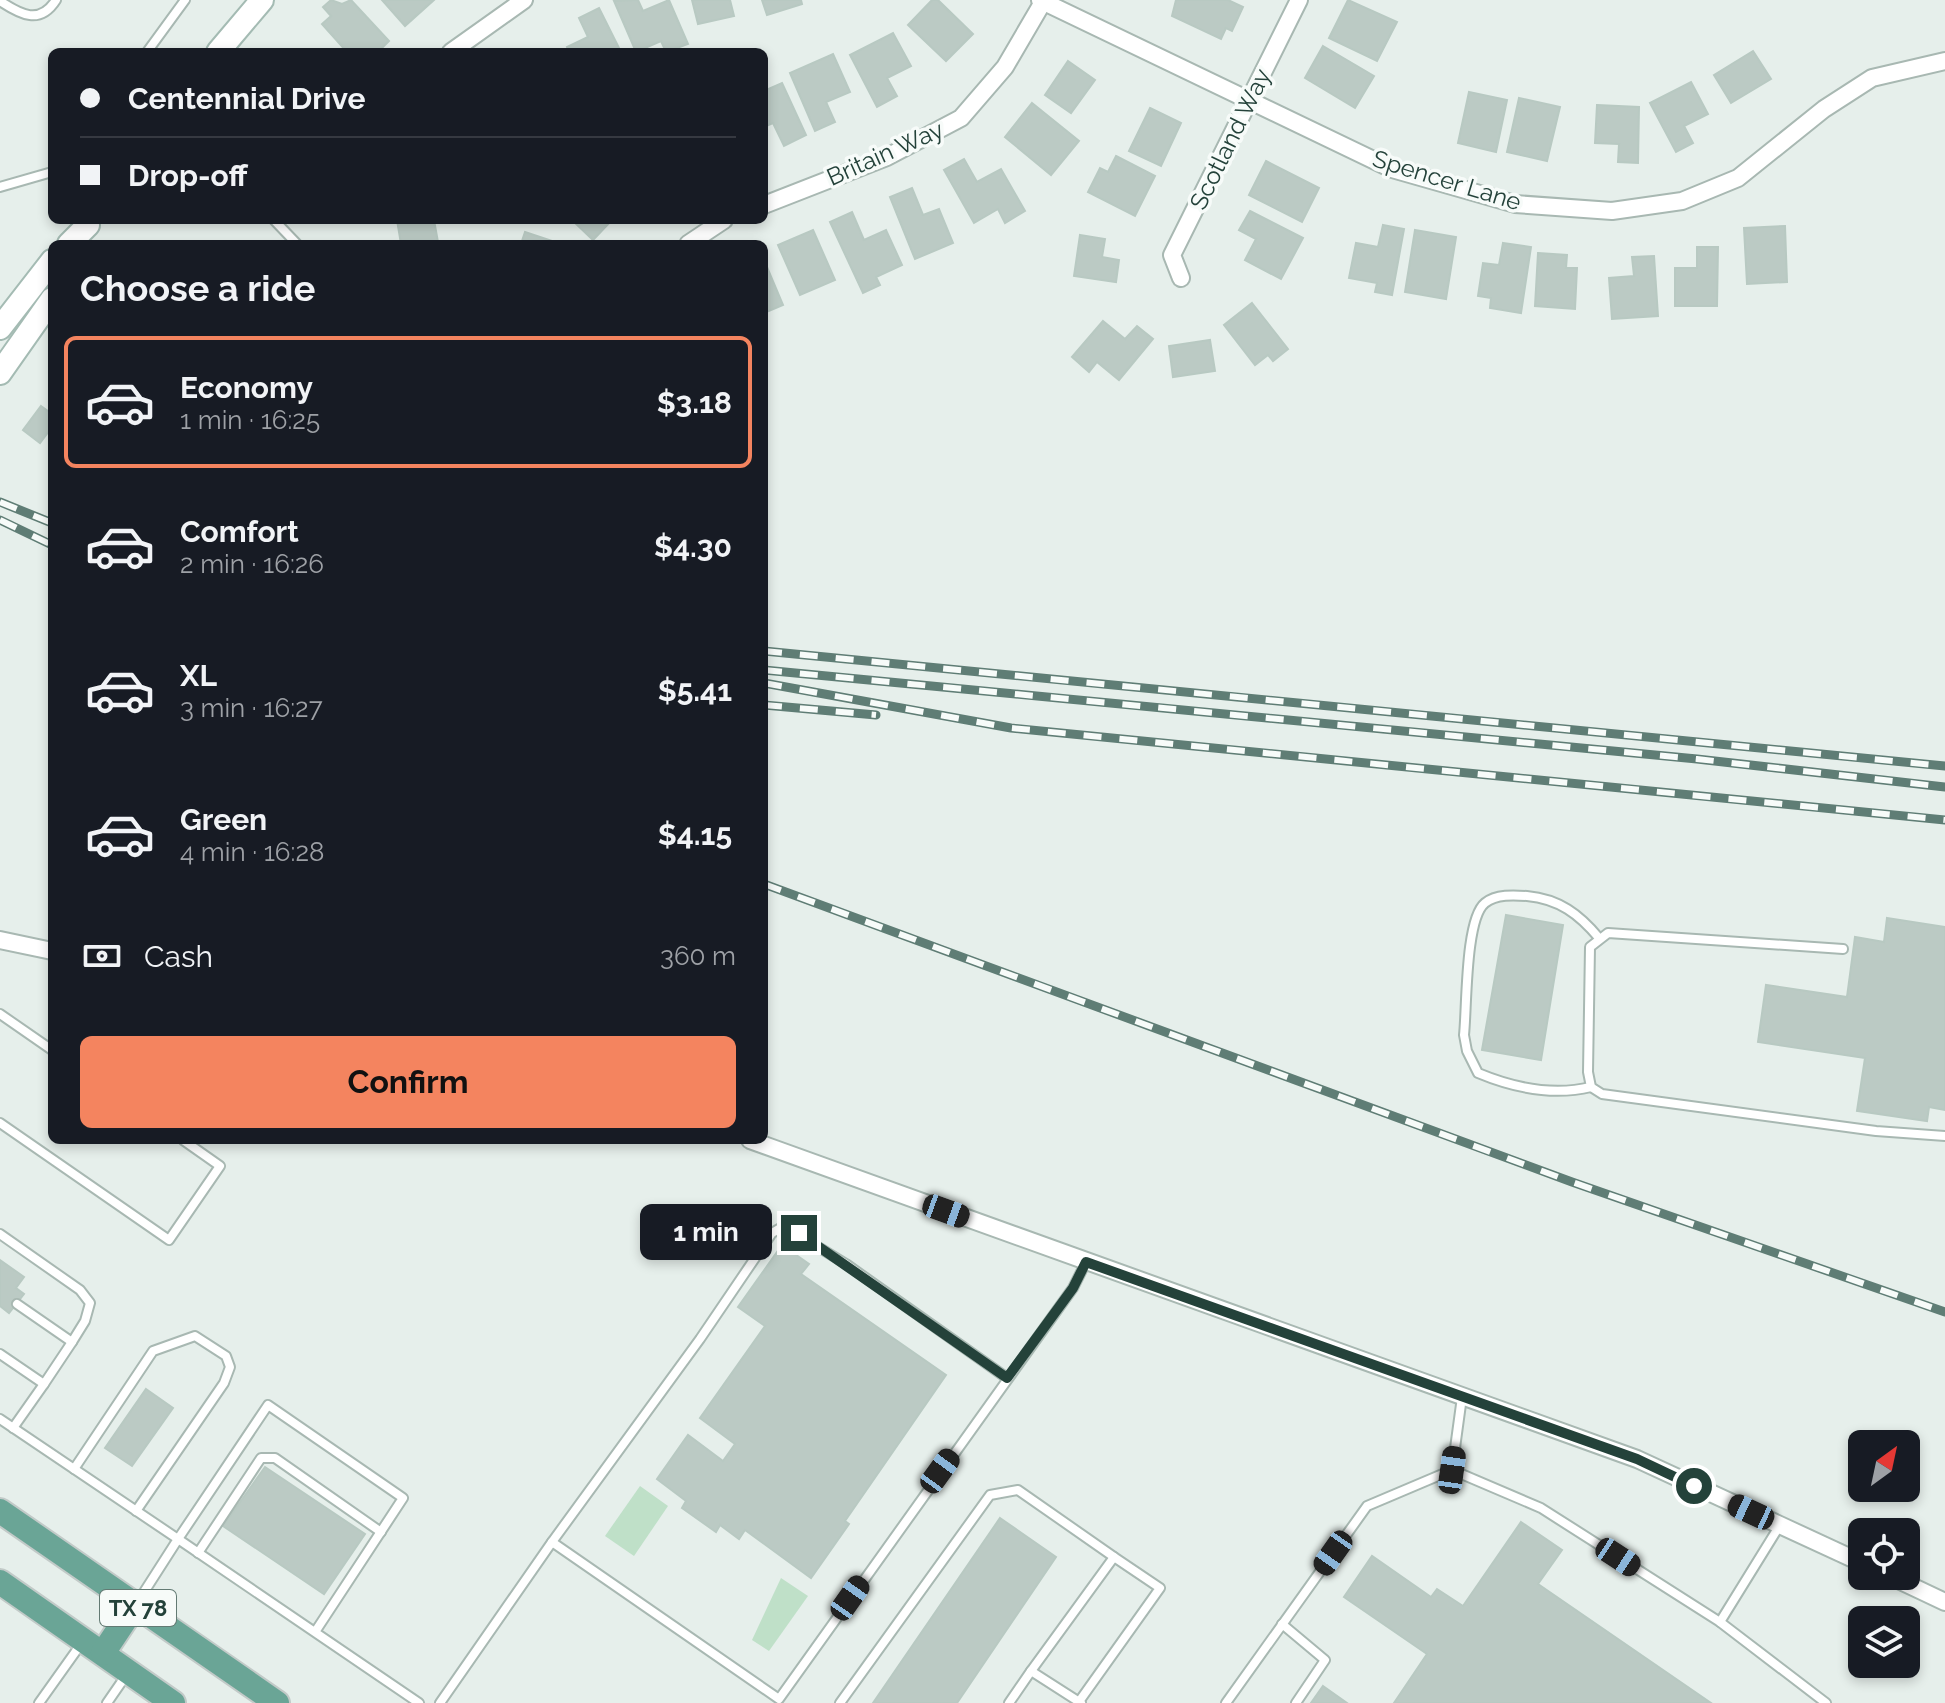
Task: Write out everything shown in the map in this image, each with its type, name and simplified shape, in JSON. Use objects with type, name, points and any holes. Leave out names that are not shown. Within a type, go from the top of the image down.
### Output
[{"type":"main road","name":"TX 78","points":[[0,1511],[277,1703]]},
{"type":"main road","name":"TX 78","points":[[0,1582],[173,1703]]},
{"type":"main road","points":[[94,1647],[135,1605]]},
{"type":"street","points":[[221,48],[262,0]]},
{"type":"street","points":[[457,48],[524,0]]},
{"type":"street","name":"Scotland Way","points":[[1181,278],[1172,255],[1299,0]]},
{"type":"street","name":"Spencer Lane","points":[[1041,1],[1392,169],[1515,204],[1612,211],[1682,201],[1738,178],[1824,109],[1872,78],[1945,61]]},
{"type":"street","name":"Britain Way","points":[[768,203],[887,157],[961,118],[1005,67],[1041,1]]},
{"type":"street","points":[[694,240],[718,224]]},
{"type":"street","points":[[1,326],[48,266]]},
{"type":"street","points":[[1,371],[48,305]]},
{"type":"street","points":[[0,940],[48,950]]},
{"type":"street","points":[[761,1144],[1637,1459],[1848,1557]]},
{"type":"street","points":[[1920,1590],[1945,1602]]},
{"type":"lane","points":[[0,1],[23,15],[37,17],[45,14],[56,0]]},
{"type":"lane","points":[[150,48],[185,0]]},
{"type":"lane","points":[[0,187],[48,173]]},
{"type":"lane","points":[[278,224],[293,240]]},
{"type":"lane","points":[[1,326],[23,341]]},
{"type":"lane","points":[[1599,938],[1574,912],[1557,902],[1514,895],[1484,904],[1474,922],[1464,1035],[1467,1051],[1478,1073],[1554,1092],[1591,1087],[1602,1094],[1876,1131],[1945,1136]]},
{"type":"lane","points":[[1591,1087],[1588,1072],[1590,947],[1608,933],[1843,949]]},
{"type":"lane","points":[[0,1014],[48,1047]]},
{"type":"lane","points":[[0,1123],[169,1240],[220,1166],[189,1144]]},
{"type":"lane","points":[[440,1703],[772,1233],[784,1226],[846,1264],[1007,1378]]},
{"type":"lane","points":[[0,1234],[80,1290],[90,1303],[85,1321],[13,1428]]},
{"type":"lane","points":[[552,1542],[780,1702],[1073,1288],[1086,1262]]},
{"type":"lane","points":[[17,1304],[72,1342]]},
{"type":"lane","points":[[74,1469],[153,1351],[195,1336],[226,1356],[230,1367],[224,1383],[136,1511]]},
{"type":"lane","points":[[0,1354],[44,1384]]},
{"type":"lane","points":[[1452,1470],[1462,1397]]},
{"type":"lane","points":[[135,1605],[268,1405],[403,1498],[315,1632]]},
{"type":"lane","points":[[0,1419],[419,1703]]},
{"type":"lane","points":[[198,1553],[261,1458],[275,1458],[381,1532]]},
{"type":"lane","points":[[1226,1703],[1367,1506],[1452,1470],[1541,1508],[1720,1622],[1826,1703]]},
{"type":"lane","points":[[840,1703],[990,1495],[1018,1490],[1160,1588],[1080,1703],[1031,1671]]},
{"type":"lane","points":[[1720,1622],[1780,1525]]},
{"type":"lane","points":[[1009,1703],[1114,1557]]},
{"type":"lane","points":[[1282,1624],[1325,1660],[1296,1703]]},
{"type":"lane","points":[[39,1703],[94,1647]]},
{"type":"lane","points":[[107,1703],[129,1672]]},
{"type":"green space","points":[[640,1486],[668,1506],[634,1556],[605,1536]]},
{"type":"green space","points":[[781,1578],[808,1596],[769,1651],[752,1640]]},
{"type":"building","points":[[331,0],[342,4],[351,0],[389,41],[382,48],[343,48],[322,24],[331,16],[323,7]]},
{"type":"building","points":[[382,0],[434,0],[405,26]]},
{"type":"building","points":[[638,0],[643,11],[669,0],[688,44],[664,48],[661,41],[645,48],[634,48],[614,1]]},
{"type":"building","points":[[692,0],[730,0],[734,16],[698,24]]},
{"type":"building","points":[[762,0],[801,0],[802,4],[767,15]]},
{"type":"building","points":[[932,0],[938,0],[973,34],[946,61],[908,25]]},
{"type":"building","points":[[1176,0],[1228,0],[1243,7],[1232,31],[1226,28],[1221,39],[1172,16]]},
{"type":"building","points":[[1348,0],[1397,22],[1377,61],[1329,38]]},
{"type":"building","points":[[599,8],[619,48],[567,48],[588,37],[579,18]]},
{"type":"building","points":[[893,33],[911,66],[887,78],[897,96],[877,107],[850,55]]},
{"type":"building","points":[[1323,46],[1374,76],[1355,108],[1305,78]]},
{"type":"building","points":[[1753,51],[1771,79],[1731,103],[1714,75]]},
{"type":"building","points":[[833,54],[850,92],[826,102],[835,122],[815,131],[790,73]]},
{"type":"building","points":[[1068,61],[1095,80],[1071,113],[1045,95]]},
{"type":"building","points":[[1691,82],[1708,114],[1684,126],[1693,143],[1676,152],[1650,103]]},
{"type":"building","points":[[782,83],[806,135],[784,146],[773,123],[768,125],[768,89]]},
{"type":"building","points":[[1469,92],[1507,100],[1496,152],[1458,143]]},
{"type":"building","points":[[1519,98],[1560,107],[1547,161],[1507,152]]},
{"type":"building","points":[[1032,103],[1079,141],[1051,175],[1005,137]]},
{"type":"building","points":[[1597,105],[1639,107],[1638,163],[1618,162],[1619,144],[1595,143]]},
{"type":"building","points":[[1150,108],[1181,123],[1161,166],[1129,151]]},
{"type":"building","points":[[1116,156],[1155,176],[1135,216],[1088,192],[1100,168],[1108,172]]},
{"type":"building","points":[[964,159],[977,182],[1001,169],[1025,211],[1005,223],[998,209],[974,223],[944,170]]},
{"type":"building","points":[[1266,161],[1319,188],[1302,222],[1249,195]]},
{"type":"building","points":[[912,188],[923,215],[939,209],[953,243],[915,259],[890,197]]},
{"type":"building","points":[[1250,211],[1303,238],[1281,279],[1245,260],[1256,239],[1239,230]]},
{"type":"building","points":[[852,212],[864,240],[886,230],[902,265],[876,277],[880,285],[863,293],[830,222]]},
{"type":"building","points":[[398,224],[435,224],[438,240],[400,240]]},
{"type":"building","points":[[576,224],[608,224],[593,240]]},
{"type":"building","points":[[1383,225],[1404,229],[1392,295],[1375,292],[1377,283],[1349,278],[1356,243],[1378,247]]},
{"type":"building","points":[[1785,226],[1787,282],[1747,284],[1744,228]]},
{"type":"building","points":[[813,230],[835,280],[800,295],[778,245]]},
{"type":"building","points":[[1415,230],[1456,237],[1446,299],[1405,292]]},
{"type":"building","points":[[525,232],[549,240],[522,240]]},
{"type":"building","points":[[1080,235],[1105,239],[1102,257],[1119,260],[1116,282],[1074,276]]},
{"type":"building","points":[[1503,243],[1531,247],[1521,313],[1490,308],[1491,298],[1478,296],[1483,263],[1499,265]]},
{"type":"building","points":[[1697,247],[1718,247],[1717,306],[1675,306],[1675,268],[1697,268]]},
{"type":"building","points":[[1538,253],[1567,255],[1566,268],[1577,268],[1575,309],[1535,306]]},
{"type":"building","points":[[1654,256],[1658,316],[1612,319],[1609,278],[1634,276],[1632,257]]},
{"type":"building","points":[[768,269],[783,305],[768,311]]},
{"type":"building","points":[[1252,303],[1288,349],[1273,361],[1268,355],[1255,365],[1224,325]]},
{"type":"building","points":[[1103,321],[1125,339],[1137,326],[1153,339],[1119,380],[1097,362],[1089,372],[1072,357]]},
{"type":"building","points":[[1210,340],[1215,371],[1173,377],[1169,346]]},
{"type":"building","points":[[41,406],[48,411],[48,432],[40,443],[23,430]]},
{"type":"building","points":[[1506,915],[1563,925],[1541,1060],[1482,1050]]},
{"type":"building","points":[[1887,918],[1945,927],[1945,1110],[1929,1107],[1927,1121],[1857,1111],[1865,1058],[1758,1042],[1766,985],[1847,997],[1855,937],[1884,942]]},
{"type":"building","points":[[782,1245],[809,1264],[801,1274],[946,1375],[845,1521],[849,1524],[811,1578],[745,1530],[739,1539],[720,1525],[716,1532],[682,1508],[686,1501],[657,1479],[688,1435],[723,1461],[735,1444],[700,1418],[765,1326],[738,1307]]},
{"type":"building","points":[[0,1260],[24,1277],[16,1288],[24,1294],[9,1313],[0,1306]]},
{"type":"building","points":[[146,1389],[173,1408],[132,1466],[105,1448]]},
{"type":"building","points":[[265,1467],[365,1534],[324,1594],[223,1526]]},
{"type":"building","points":[[1000,1518],[1056,1557],[957,1703],[873,1703]]},
{"type":"building","points":[[1521,1522],[1562,1550],[1538,1584],[1711,1703],[1394,1703],[1427,1654],[1344,1597],[1372,1556],[1431,1597],[1437,1589],[1463,1606]]},
{"type":"building","points":[[1323,1686],[1347,1703],[1311,1703]]},
{"type":"railway","points":[[0,502],[48,521]]},
{"type":"railway","points":[[0,520],[48,543]]},
{"type":"railway","points":[[768,651],[1945,766]]},
{"type":"railway","points":[[768,670],[1697,759],[1945,787]]},
{"type":"railway","points":[[768,684],[1011,728],[1945,820]]},
{"type":"railway","points":[[768,705],[876,715]]},
{"type":"railway","points":[[768,885],[1572,1182],[1945,1312]]},
{"type":"route","points":[[799,1233],[1007,1378],[1073,1288],[1086,1262],[1637,1459],[1694,1486]]}]
